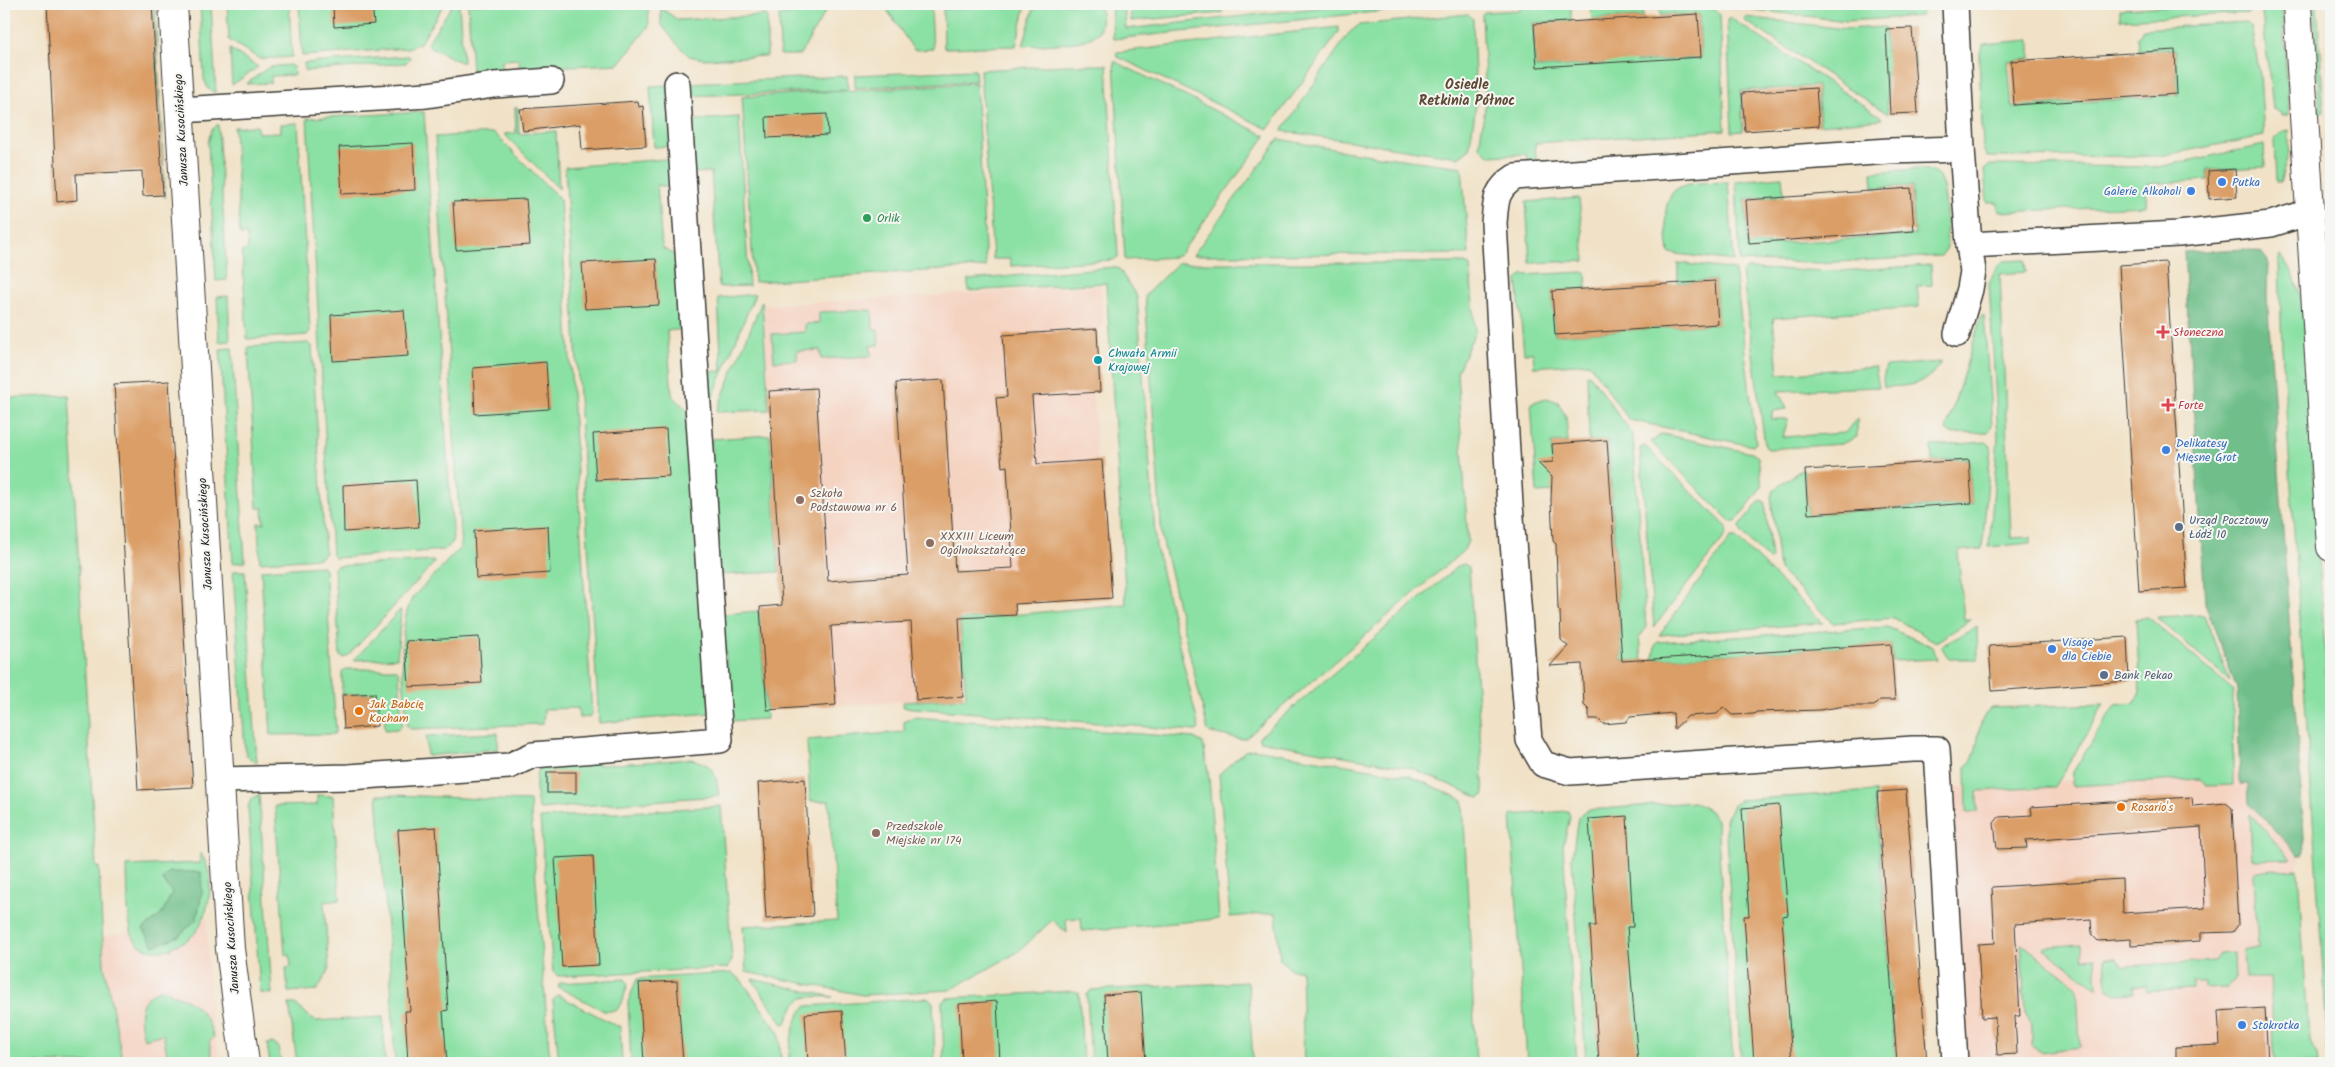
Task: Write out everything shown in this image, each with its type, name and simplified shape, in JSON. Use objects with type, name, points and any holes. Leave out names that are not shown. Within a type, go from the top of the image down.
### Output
[{"type":"street","name":"Janusza Kusocińskiego","points":[[173,4],[232,968],[245,1063]]},
{"type":"street","points":[[1954,4],[1962,149],[1969,245],[1973,271],[1957,334]]},
{"type":"street","points":[[2297,4],[2331,547]]},
{"type":"street","points":[[180,110],[427,95],[494,85],[551,81]]},
{"type":"street","points":[[220,780],[349,777],[509,766],[533,755],[720,740],[677,84]]},
{"type":"street","points":[[1955,1063],[1938,749],[1913,748],[1570,772],[1543,764],[1529,740],[1510,505],[1494,223],[1496,197],[1504,184],[1515,177],[1889,152],[1962,149]]},
{"type":"street","points":[[1969,245],[2188,233],[2271,224],[2310,212]]},
{"type":"shaded area","points":[[680,4],[766,4],[766,8],[680,11]]},
{"type":"shaded area","points":[[1101,286],[1103,328],[1097,329],[1100,392],[1093,392],[1097,460],[1102,460],[1112,598],[1016,604],[1016,615],[959,618],[964,698],[767,710],[760,607],[782,605],[764,305]]},
{"type":"shaded area","points":[[2295,765],[2302,852],[2295,874],[2308,1051],[2315,1063],[1965,1063],[1947,788]]},
{"type":"shaded area","points":[[208,919],[210,1015],[221,1063],[116,1063],[93,938]]},
{"type":"green space","points":[[153,4],[155,4],[165,198]]},
{"type":"green space","points":[[200,4],[211,4],[216,93],[208,89],[204,79]]},
{"type":"green space","points":[[227,4],[289,4],[292,57],[260,59],[229,40]]},
{"type":"green space","points":[[299,4],[444,4],[420,43],[408,48],[302,56]]},
{"type":"green space","points":[[453,4],[459,4],[463,62],[430,47],[428,42]]},
{"type":"green space","points":[[468,4],[648,4],[649,26],[619,64],[519,68],[519,59],[502,60],[502,69],[472,71]]},
{"type":"green space","points":[[883,4],[931,8],[933,49],[914,50]]},
{"type":"green space","points":[[1026,4],[1016,46],[944,48],[943,9]]},
{"type":"green space","points":[[1035,4],[1100,4],[1101,25],[1099,31],[1094,36],[1076,42],[1023,46]]},
{"type":"green space","points":[[1111,4],[1124,4],[1126,29],[1352,4],[1453,4],[1113,39]]},
{"type":"green space","points":[[1130,4],[1222,4],[1222,13],[1131,21]]},
{"type":"green space","points":[[1571,4],[1571,21],[1533,23],[1536,68],[1603,64],[1603,58],[1636,56],[1636,62],[1701,58],[1699,14],[1660,15],[1660,4],[1693,4],[1715,10],[1720,15],[1725,130],[1535,143],[1536,160],[1527,160],[1526,154],[1490,156],[1479,147],[1486,101],[1482,14],[1485,12],[1519,10],[1521,6]]},
{"type":"green space","points":[[1589,4],[1642,4],[1643,17],[1592,19]]},
{"type":"green space","points":[[1727,4],[1921,4],[1922,16],[1847,21],[1731,7]]},
{"type":"green space","points":[[2201,4],[2252,4],[2252,9],[2248,13],[2120,20],[2120,9]]},
{"type":"green space","points":[[2261,4],[2282,4],[2289,115],[2283,115],[2273,108]]},
{"type":"green space","points":[[2313,4],[2317,4],[2324,112],[2320,113]]},
{"type":"green space","points":[[828,7],[800,55],[780,55],[779,16]]},
{"type":"green space","points":[[661,8],[678,20],[767,15],[767,56],[704,59],[689,56],[661,24]]},
{"type":"green space","points":[[1468,14],[1473,19],[1476,106],[1469,150],[1458,157],[1282,131],[1349,33],[1359,25]]},
{"type":"green space","points":[[1745,17],[1845,29],[1885,27],[1886,52],[1914,51],[1916,69],[1886,74],[1888,114],[1744,20]]},
{"type":"green space","points":[[1730,18],[1882,119],[1820,125],[1817,86],[1741,91],[1743,131],[1732,132],[1727,20]]},
{"type":"green space","points":[[2246,22],[2251,27],[2260,75],[2264,136],[2159,156],[1987,157],[1983,149],[1979,55],[1984,44],[2030,40],[2030,59],[2008,61],[2012,107],[2178,95],[2175,49],[2139,51],[2138,37],[2143,29]]},
{"type":"green space","points":[[1339,27],[1339,32],[1268,129],[1116,56],[1117,52]]},
{"type":"green space","points":[[230,49],[258,67],[232,85]]},
{"type":"green space","points":[[409,56],[410,58],[406,63],[305,71],[304,63]]},
{"type":"green space","points":[[1114,61],[1266,136],[1181,253],[1175,257],[1125,260]]},
{"type":"green space","points":[[290,65],[293,67],[294,75],[271,76],[271,83],[246,84],[269,67]]},
{"type":"green space","points":[[1065,65],[1107,65],[1118,257],[1113,260],[1011,266],[1010,259],[993,259],[980,70]]},
{"type":"green space","points":[[975,70],[976,81],[855,88],[855,75]]},
{"type":"green space","points":[[847,76],[848,90],[688,96],[687,83]]},
{"type":"green space","name":"Orlik","points":[[976,83],[986,267],[754,282],[742,97]]},
{"type":"green space","points":[[671,85],[674,146],[654,147],[650,86]]},
{"type":"green space","points":[[515,107],[518,108],[519,134],[556,131],[559,189],[504,134],[516,133]]},
{"type":"green space","points":[[424,112],[453,542],[444,550],[335,558],[332,555],[307,118]]},
{"type":"green space","points":[[739,117],[749,286],[719,287],[711,172],[692,173],[689,129],[696,120]]},
{"type":"green space","points":[[298,123],[310,331],[307,335],[247,339],[242,251],[248,250],[247,235],[240,235],[234,127],[257,126],[258,133],[281,132],[281,124]]},
{"type":"green space","points":[[218,124],[227,280],[216,281],[208,143],[211,131]]},
{"type":"green space","points":[[2289,130],[2289,151],[2280,183],[2276,182],[2274,140],[2281,132]]},
{"type":"green space","points":[[494,133],[560,199],[592,714],[590,717],[579,718],[578,708],[544,709],[543,724],[411,729],[407,726],[402,661],[402,644],[407,612],[412,598],[461,547],[435,137]]},
{"type":"green space","points":[[1279,139],[1349,152],[1462,167],[1469,254],[1193,255]]},
{"type":"green space","points":[[2264,145],[2265,167],[2207,170],[2208,180],[2147,184],[2146,206],[1999,212],[1997,202],[1987,202],[1984,170],[1990,165],[2158,167]]},
{"type":"green space","points":[[666,159],[675,164],[677,189],[657,185],[662,248],[681,258],[686,329],[667,331],[672,395],[691,414],[710,713],[599,723],[565,167]]},
{"type":"green space","points":[[1920,169],[1936,173],[1941,181],[1946,210],[1947,248],[1941,256],[1821,263],[1740,261],[1736,181],[1782,177],[1784,196],[1745,199],[1748,245],[1915,235],[1912,186],[1873,188],[1872,172]]},
{"type":"green space","points":[[1728,182],[1734,261],[1669,253],[1666,212],[1672,194],[1679,188],[1689,184]]},
{"type":"green space","points":[[1579,198],[1585,261],[1530,263],[1526,202]]},
{"type":"green space","points":[[2245,249],[2261,252],[2268,261],[2267,296],[2305,851],[2303,855],[2298,855],[2249,803],[2248,784],[2240,784],[2237,689],[2205,603],[2184,252]]},
{"type":"green space","points":[[2281,255],[2293,274],[2303,303],[2331,750],[2331,1063],[2329,1063],[2282,349],[2279,263]]},
{"type":"green space","points":[[2025,260],[2026,272],[2000,274],[2011,538],[2031,537],[2031,543],[1989,547],[1998,438],[1989,283],[1996,268],[2003,261]]},
{"type":"green space","points":[[1178,263],[1465,263],[1470,266],[1475,332],[1457,372],[1468,541],[1464,550],[1246,738],[1242,739],[1208,731],[1162,538],[1145,295]]},
{"type":"green space","points":[[1678,263],[1735,270],[1756,443],[1753,446],[1629,420],[1589,363],[1534,367],[1533,353],[1524,353],[1517,280],[1522,275],[1586,272],[1587,289],[1552,291],[1555,335],[1718,324],[1715,280],[1678,283]]},
{"type":"green space","points":[[1931,265],[1932,285],[1917,286],[1919,307],[1773,318],[1778,374],[1875,367],[1879,387],[1778,391],[1787,409],[1772,411],[1772,419],[1788,419],[1783,437],[1845,433],[1857,418],[1857,437],[1841,444],[1768,449],[1765,445],[1742,272],[1747,269],[1840,271]]},
{"type":"green space","points":[[1114,267],[1119,269],[1137,297],[1156,547],[1199,729],[1196,731],[903,707],[903,702],[965,698],[960,620],[1126,604],[1106,283],[968,291],[968,280]]},
{"type":"green space","points":[[755,294],[707,411],[705,372],[722,371],[718,298]]},
{"type":"green space","points":[[228,296],[230,341],[219,342],[217,297]]},
{"type":"green space","points":[[762,301],[769,410],[716,412]]},
{"type":"green space","points":[[872,310],[873,329],[878,329],[879,345],[870,346],[871,356],[821,359],[820,350],[797,351],[797,360],[774,361],[772,334],[805,332],[805,324],[819,323],[819,312]]},
{"type":"green space","points":[[1984,315],[1992,426],[1988,432],[1951,434],[1946,430],[1981,317]]},
{"type":"green space","points":[[308,343],[312,346],[325,553],[320,558],[260,562],[258,523],[264,523],[263,508],[257,508],[248,347]]},
{"type":"green space","points":[[232,348],[245,562],[233,563],[220,349]]},
{"type":"green space","points":[[1941,362],[1930,376],[1917,383],[1884,387],[1883,379],[1886,366]]},
{"type":"green space","points":[[1587,374],[1590,375],[1633,435],[1646,628],[1639,638],[1642,660],[1622,661],[1608,440],[1589,441]]},
{"type":"green space","points":[[69,395],[96,867],[99,867],[104,965],[123,1063],[4,1063],[4,398]]},
{"type":"green space","points":[[1547,398],[1558,402],[1566,417],[1568,442],[1551,443],[1553,463],[1548,465],[1549,474],[1554,476],[1554,492],[1537,493],[1531,403]]},
{"type":"green space","points":[[1662,434],[1752,453],[1758,457],[1762,486],[1736,522],[1731,522],[1651,442]]},
{"type":"green space","points":[[770,435],[779,572],[717,575],[711,439]]},
{"type":"green space","points":[[1986,442],[1991,446],[1982,549],[1958,551],[1964,620],[1971,620],[1936,642],[1894,618],[1833,623],[1779,570],[1771,496],[1775,489],[1802,469],[1804,470],[1808,514],[1972,504],[1969,459],[1932,461],[1931,446]]},
{"type":"green space","points":[[1645,446],[1727,527],[1726,535],[1654,627],[1640,448]]},
{"type":"green space","points":[[1761,500],[1765,502],[1771,559],[1769,561],[1742,533],[1740,526]]},
{"type":"green space","points":[[1731,538],[1736,538],[1823,623],[1659,635]]},
{"type":"green space","points":[[434,561],[348,656],[343,658],[340,656],[334,568],[336,566]]},
{"type":"green space","points":[[1464,564],[1469,567],[1484,795],[1480,798],[1411,768],[1260,741],[1258,738],[1458,566]]},
{"type":"green space","points":[[323,566],[325,569],[336,731],[334,734],[271,735],[261,570]]},
{"type":"green space","points":[[233,571],[245,571],[257,763],[247,756],[245,750]]},
{"type":"green space","points":[[400,610],[397,658],[354,660]]},
{"type":"green space","points":[[759,611],[767,719],[731,721],[722,614]]},
{"type":"green space","points":[[2204,615],[2230,681],[2156,617]]},
{"type":"green space","points":[[2148,617],[2233,690],[2233,785],[2208,786],[2200,779],[2072,786],[2073,772],[2115,705],[2135,703],[2140,693],[2136,619]]},
{"type":"green space","points":[[1887,627],[1933,647],[1937,659],[1893,661],[1891,644],[1653,659],[1655,646],[1658,642]]},
{"type":"green space","points":[[1977,627],[1978,659],[1949,659],[1941,646]]},
{"type":"green space","points":[[346,669],[396,669],[399,672],[402,725],[399,729],[385,730],[384,711],[377,711],[375,693],[342,695],[342,672]]},
{"type":"green space","points":[[2104,704],[2055,787],[1977,791],[1977,812],[1967,812],[1966,767],[1975,753],[1982,721],[1985,714],[1991,708]]},
{"type":"green space","points":[[913,717],[1194,738],[1203,743],[1209,778],[1219,919],[1082,931],[1081,918],[1066,919],[1067,933],[1052,920],[1018,952],[950,990],[863,995],[746,972],[743,926],[837,921],[829,801],[810,801],[807,740],[904,732],[904,722]]},
{"type":"green space","points":[[498,733],[498,749],[427,756],[426,736]]},
{"type":"green space","points":[[1254,749],[1410,776],[1463,800],[1476,1063],[1304,1063],[1301,970],[1292,970],[1280,960],[1276,913],[1230,917],[1219,774],[1245,751]]},
{"type":"green space","points":[[598,756],[599,765],[691,759],[699,761],[710,767],[713,771],[717,781],[719,796],[538,809],[536,780],[542,765]]},
{"type":"green space","points":[[1875,791],[1896,1063],[1741,1063],[1725,820],[1734,804],[1739,800]]},
{"type":"green space","points":[[259,794],[272,994],[260,993],[248,807],[251,799]]},
{"type":"green space","points":[[317,795],[333,796],[340,900],[324,902],[329,970],[317,990],[288,992],[286,968],[291,967],[290,955],[285,955],[275,806],[317,805]]},
{"type":"green space","points":[[377,795],[530,801],[550,1063],[395,1063],[390,966]]},
{"type":"green space","points":[[1694,802],[1710,811],[1717,820],[1733,1063],[1586,1063],[1572,858],[1578,817],[1588,810]]},
{"type":"green space","points":[[721,806],[732,961],[727,968],[558,976],[553,972],[540,818]]},
{"type":"green space","points":[[1568,811],[1570,817],[1563,846],[1577,1063],[1527,1063],[1511,815]]},
{"type":"green space","points":[[2250,814],[2291,859],[2256,860],[2252,858]]},
{"type":"green space","points":[[200,853],[205,861],[210,880],[208,902],[202,922],[189,939],[171,947],[172,949],[159,950],[142,947],[136,942],[130,927],[127,866],[200,863]]},
{"type":"green space","points":[[2298,869],[2309,1041],[2318,1053],[2319,1063],[2275,1063],[2270,978],[2245,978],[2243,949],[2258,949],[2254,874],[2256,871]]},
{"type":"green space","points":[[169,872],[201,872],[202,892],[197,919],[179,936],[154,946],[143,929],[161,915],[172,893],[162,879]]},
{"type":"green space","points":[[2021,943],[2077,986],[2080,1047],[2041,1052],[2032,1046],[2032,1025],[2025,1013]]},
{"type":"green space","points":[[2082,944],[2083,959],[2095,958],[2097,988],[2044,949],[2044,947]]},
{"type":"green space","points":[[2234,953],[2235,979],[2228,987],[2204,988],[2204,983],[2192,983],[2192,989],[2146,992],[2146,985],[2134,986],[2134,993],[2116,994],[2107,988],[2105,958],[2115,958],[2124,966],[2214,961],[2219,954]]},
{"type":"green space","points":[[732,973],[742,981],[779,1033],[781,1063],[631,1063],[628,1002],[637,979]]},
{"type":"green space","points":[[625,979],[628,984],[622,1003],[616,1011],[604,1011],[558,987],[560,983]]},
{"type":"green space","points":[[752,979],[833,997],[803,998],[794,1006],[786,1023],[783,1024]]},
{"type":"green space","points":[[1248,982],[1253,1063],[1091,1063],[1087,995],[1091,990]]},
{"type":"green space","points":[[159,990],[170,991],[170,994],[179,996],[193,1004],[203,1015],[214,1037],[209,1042],[214,1063],[169,1063],[163,1034],[144,1039],[140,1017],[141,1010],[146,998]]},
{"type":"green space","points":[[1074,991],[1079,993],[1083,1063],[944,1063],[942,1002],[947,998]]},
{"type":"green space","points":[[558,995],[620,1026],[622,1063],[559,1063],[553,1000]]},
{"type":"green space","points":[[928,998],[933,1002],[935,1063],[789,1063],[795,1024],[802,1010],[807,1006]]},
{"type":"green space","points":[[289,1004],[295,1004],[315,1021],[383,1017],[385,1063],[297,1063]]},
{"type":"green space","points":[[272,1043],[278,1046],[281,1063],[270,1063],[267,1044]]},
{"type":"building","points":[[47,4],[152,4],[163,195],[143,196],[142,171],[76,174],[77,200],[57,202]]},
{"type":"building","points":[[333,4],[372,4],[374,24],[334,27]]},
{"type":"building","points":[[1698,14],[1701,57],[1537,67],[1534,24]]},
{"type":"building","points":[[1912,28],[1918,113],[1890,114],[1886,29]]},
{"type":"building","points":[[2175,50],[2177,94],[2014,105],[2011,61]]},
{"type":"building","points":[[1816,88],[1819,126],[1745,131],[1742,93]]},
{"type":"building","points":[[638,101],[639,107],[643,106],[646,146],[582,150],[580,124],[523,131],[520,109]]},
{"type":"building","points":[[827,114],[828,135],[767,138],[766,117]]},
{"type":"building","points":[[413,143],[415,190],[342,194],[339,147]]},
{"type":"building","name":"Putka","points":[[2235,169],[2237,197],[2209,199],[2208,171]]},
{"type":"building","points":[[1911,188],[1914,231],[1749,243],[1746,200]]},
{"type":"building","points":[[526,199],[530,245],[456,250],[453,202]]},
{"type":"building","points":[[656,259],[659,305],[585,309],[582,263]]},
{"type":"building","points":[[2166,262],[2187,588],[2139,591],[2119,265]]},
{"type":"building","points":[[1715,281],[1718,324],[1555,335],[1552,291]]},
{"type":"building","points":[[404,310],[408,356],[333,361],[331,315]]},
{"type":"building","points":[[1097,329],[1100,392],[1032,396],[1037,464],[1102,460],[1112,598],[1015,604],[1016,615],[959,618],[963,697],[916,700],[911,622],[831,626],[836,705],[767,710],[760,607],[782,605],[769,391],[816,388],[828,581],[908,575],[896,383],[943,380],[955,571],[1013,568],[1007,466],[1002,467],[996,398],[1007,397],[1003,335]]},
{"type":"building","points":[[546,362],[549,409],[475,414],[473,368]]},
{"type":"building","points":[[169,381],[193,787],[138,790],[114,384]]},
{"type":"building","points":[[666,429],[669,476],[596,480],[593,434]]},
{"type":"building","points":[[1607,440],[1622,661],[1891,644],[1895,700],[1880,700],[1874,706],[1845,706],[1820,710],[1756,712],[1754,714],[1732,715],[1723,707],[1717,714],[1688,716],[1674,729],[1673,713],[1630,717],[1626,722],[1603,724],[1598,719],[1589,719],[1589,710],[1584,705],[1582,664],[1550,666],[1568,646],[1561,640],[1560,611],[1558,609],[1556,544],[1553,541],[1551,500],[1552,477],[1538,463],[1553,462],[1552,444]]},
{"type":"building","points":[[1969,460],[1972,503],[1808,514],[1805,470]]},
{"type":"building","points":[[416,480],[419,527],[344,532],[343,485]]},
{"type":"building","points":[[548,526],[550,573],[476,578],[474,531]]},
{"type":"building","points":[[479,637],[482,683],[409,687],[406,641]]},
{"type":"building","points":[[2127,637],[2129,681],[1992,691],[1989,646]]},
{"type":"building","name":"Jak Babcię Kocham","points":[[375,693],[377,726],[344,729],[342,695]]},
{"type":"building","points":[[547,772],[576,772],[576,793],[547,793]]},
{"type":"building","points":[[805,779],[813,916],[766,919],[758,783]]},
{"type":"building","points":[[1906,790],[1927,1063],[1897,1063],[1877,792]]},
{"type":"building","points":[[2192,797],[2193,806],[2226,803],[2232,808],[2238,925],[2233,932],[2200,933],[2200,941],[2131,945],[2131,939],[2098,941],[2092,935],[2091,919],[2015,924],[2020,1016],[2015,1016],[2017,1054],[1997,1055],[1995,1017],[1982,1018],[1978,944],[1995,943],[1992,887],[2122,879],[2123,913],[2205,908],[2201,827],[2026,840],[2027,848],[1997,849],[1994,823],[1999,817],[2032,815],[2031,807]]},
{"type":"building","points":[[1779,805],[1788,915],[1782,916],[1792,1063],[1754,1063],[1744,916],[1749,916],[1742,808]]},
{"type":"building","points":[[1627,816],[1633,927],[1627,927],[1638,1063],[1599,1063],[1590,926],[1596,926],[1589,819]]},
{"type":"building","points":[[436,827],[448,1010],[443,1011],[447,1063],[408,1063],[405,1011],[410,1011],[398,830]]},
{"type":"building","points":[[593,856],[599,965],[562,967],[555,858]]},
{"type":"building","points":[[677,981],[683,1063],[644,1063],[639,983]]},
{"type":"building","points":[[1141,992],[1146,1063],[1108,1063],[1104,995]]},
{"type":"building","points":[[997,1001],[1000,1063],[962,1063],[959,1004]]},
{"type":"building","name":"Stokrotka","points":[[2265,1008],[2268,1063],[2176,1063],[2176,1047],[2220,1045],[2218,1011]]},
{"type":"building","points":[[842,1011],[846,1063],[808,1063],[805,1014]]},
{"type":"place","name":"Putka","points":[[2222,182]]},
{"type":"place","name":"Galerie Alkoholi","points":[[2191,191]]},
{"type":"place","name":"Orlik","points":[[867,218]]},
{"type":"place","name":"Słoneczna","points":[[2163,332]]},
{"type":"place","name":"Chwała Armii Krajowej","points":[[1098,360]]},
{"type":"place","name":"Forte","points":[[2168,405]]},
{"type":"place","name":"Delikatesy Mięsne Grot","points":[[2166,450]]},
{"type":"place","name":"Szkoła Podstawowa nr 6","points":[[800,500]]},
{"type":"place","name":"Urząd Pocztowy Łódź 10","points":[[2179,527]]},
{"type":"place","name":"XXXIII Liceum Ogólnokształcące","points":[[930,543]]},
{"type":"place","name":"Visage dla Ciebie","points":[[2052,649]]},
{"type":"place","name":"Bank Pekao","points":[[2104,675]]},
{"type":"place","name":"Jak Babcię Kocham","points":[[359,711]]},
{"type":"place","name":"Rosario's","points":[[2121,807]]},
{"type":"place","name":"Przedszkole Miejskie nr 174","points":[[876,833]]},
{"type":"place","name":"Stokrotka","points":[[2242,1025]]},
{"type":"district","name":"Osiedle Retkinia Północ","points":[[1467,92]]}]
